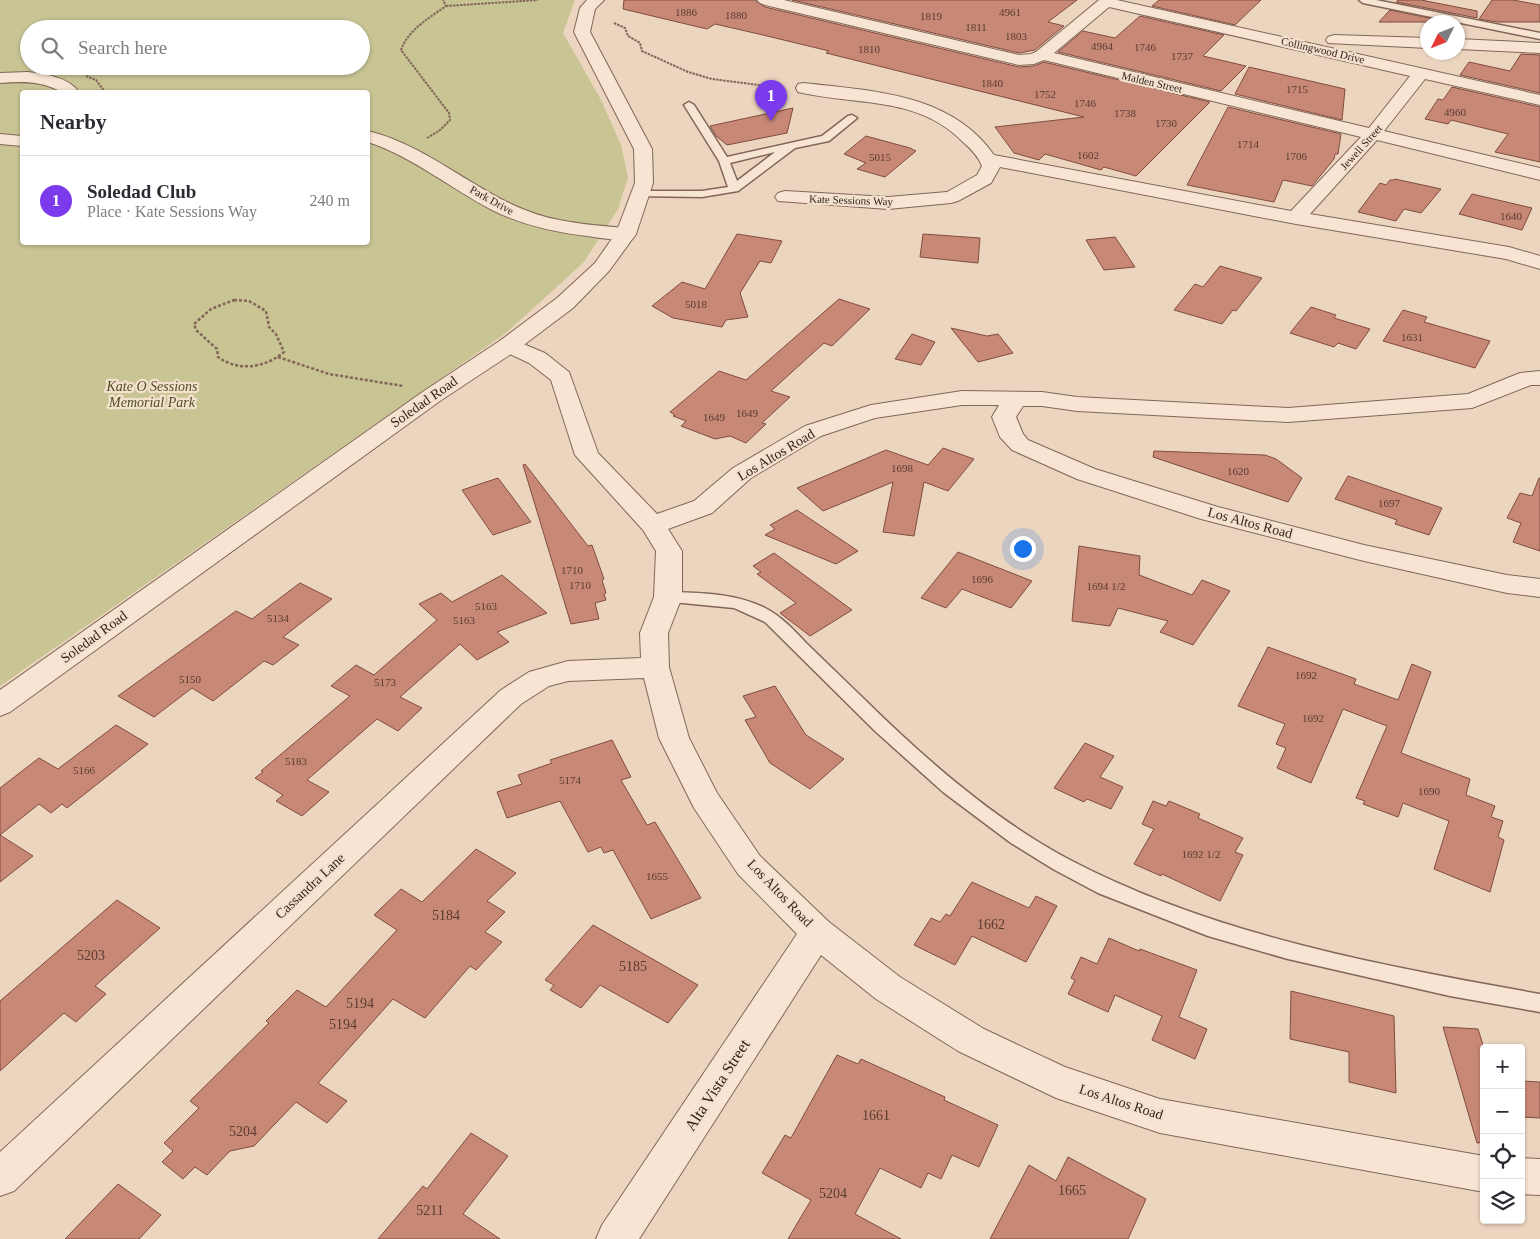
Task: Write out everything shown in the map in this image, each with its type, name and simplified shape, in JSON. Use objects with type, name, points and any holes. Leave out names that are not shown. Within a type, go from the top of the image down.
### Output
[{"type":"street","name":"Soledad Road","points":[[0,704],[432,396],[509,345],[565,303],[602,267],[626,234],[644,183],[642,149],[582,32],[588,8],[596,0]]},
{"type":"street","name":"Malden Street","points":[[765,0],[1019,60],[1042,55],[1540,174]]},
{"type":"street","points":[[1042,55],[1107,1]]},
{"type":"street","name":"Collingwood Drive","points":[[1107,1],[1540,100]]},
{"type":"street","points":[[822,14],[837,5]]},
{"type":"street","points":[[1270,38],[1420,43]]},
{"type":"street","points":[[1465,44],[1540,48]]},
{"type":"street","name":"Jewell Street","points":[[1296,218],[1373,134],[1422,72]]},
{"type":"street","points":[[0,78],[37,78],[52,81],[67,90]]},
{"type":"street","points":[[804,88],[890,100],[935,112],[969,136],[988,159],[1296,218],[1509,253],[1540,263]]},
{"type":"street","name":"Park Drive","points":[[370,137],[398,149],[515,214],[555,225],[626,234]]},
{"type":"street","points":[[0,138],[20,141]]},
{"type":"street","name":"Kate Sessions Way","points":[[785,197],[888,204],[951,197],[984,180],[991,166],[988,159]]},
{"type":"street","points":[[509,345],[537,358],[561,377],[588,455],[653,525]]},
{"type":"street","name":"Los Altos Road","points":[[1480,1173],[1160,1116],[1056,1081],[972,1040],[888,988],[817,932],[749,864],[705,800],[674,738],[655,668],[654,633],[668,597],[669,551],[653,525],[703,507],[742,473],[813,431],[871,412],[962,398],[1042,399],[1076,404],[1288,415],[1472,401],[1528,378],[1540,378]]},
{"type":"street","name":"Los Altos Road","points":[[1015,399],[1004,417],[1012,437],[1020,445],[1033,452],[1086,474],[1210,513],[1364,553],[1507,584],[1540,588]]},
{"type":"street","name":"Cassandra Lane","points":[[0,1178],[511,696],[539,679],[568,671],[655,668]]},
{"type":"street","name":"Alta Vista Street","points":[[616,1239],[817,932]]},
{"type":"street","points":[[1525,1176],[1540,1177]]},
{"type":"lane","points":[[1363,0],[1540,36]]},
{"type":"lane","points":[[689,105],[724,161],[734,189]]},
{"type":"lane","points":[[724,161],[825,139],[852,118]]},
{"type":"lane","points":[[640,194],[702,194],[734,189],[792,145]]},
{"type":"lane","points":[[668,597],[710,598],[734,602],[757,609],[771,618],[881,726],[949,787],[1018,838],[1060,864],[1105,888],[1215,930],[1288,950],[1450,987],[1540,1003]]},
{"type":"path","points":[[444,0],[446,6]]},
{"type":"path","points":[[398,149],[429,138],[450,120],[449,113],[401,50],[402,42],[407,36],[446,6],[538,0]]},
{"type":"path","points":[[614,23],[625,28],[628,36],[640,43],[642,50],[688,72],[733,83],[773,85],[780,88],[796,84],[804,88]]},
{"type":"path","points":[[278,357],[284,352],[276,334],[269,327],[266,310],[248,301],[235,299],[222,304],[199,316],[194,324],[196,330],[208,339],[217,349],[218,356],[226,363],[239,366],[255,366],[278,357],[329,374],[405,386],[432,396]]},
{"type":"green space","name":"Kate O Sessions Memorial Park","points":[[0,0],[575,0],[563,33],[601,100],[621,145],[628,177],[618,209],[584,262],[506,333],[0,686]]},
{"type":"building","points":[[624,0],[755,0],[765,7],[1019,67],[1034,66],[1044,62],[1210,102],[1136,176],[1104,167],[1101,170],[1045,154],[1039,160],[1014,153],[995,127],[1084,117],[826,53],[829,51],[763,35],[715,24],[707,29],[623,9]]},
{"type":"building","points":[[792,0],[1077,0],[1048,22],[1064,26],[1035,50],[1019,53]]},
{"type":"building","points":[[1159,0],[1261,0],[1235,25],[1152,6]]},
{"type":"building","points":[[1398,0],[1421,0],[1477,11],[1477,18],[1465,15],[1396,2]]},
{"type":"building","points":[[1492,0],[1513,0],[1540,5],[1540,22],[1497,22],[1479,19]]},
{"type":"building","points":[[1390,10],[1420,16],[1420,22],[1379,22]]},
{"type":"building","points":[[1140,16],[1224,35],[1203,56],[1246,66],[1221,91],[1058,52],[1083,31],[1115,38]]},
{"type":"building","points":[[1521,54],[1540,55],[1540,93],[1460,75],[1469,62],[1510,71]]},
{"type":"building","points":[[1249,67],[1345,89],[1342,120],[1235,94]]},
{"type":"building","points":[[1452,87],[1540,107],[1540,162],[1495,152],[1508,134],[1451,120],[1448,124],[1425,119],[1438,99],[1443,100]]},
{"type":"building","points":[[1228,107],[1341,134],[1338,154],[1335,154],[1334,159],[1312,186],[1283,180],[1274,202],[1187,185]]},
{"type":"building","points":[[793,108],[787,133],[727,145],[716,136],[710,126]]},
{"type":"building","points":[[866,136],[916,151],[885,177],[857,169],[866,163],[844,154]]},
{"type":"building","points":[[1395,179],[1441,189],[1421,213],[1404,209],[1396,221],[1358,212],[1380,183],[1386,185],[1390,180]]},
{"type":"building","points":[[1472,194],[1532,208],[1522,230],[1459,214]]},
{"type":"building","points":[[737,234],[782,241],[771,263],[760,261],[740,293],[748,317],[726,320],[722,327],[673,318],[652,306],[682,282],[705,289]]},
{"type":"building","points":[[923,234],[980,238],[978,263],[920,257]]},
{"type":"building","points":[[1115,237],[1135,267],[1104,270],[1086,240]]},
{"type":"building","points":[[1220,266],[1262,278],[1236,311],[1233,310],[1222,324],[1174,310],[1195,284],[1203,287]]},
{"type":"building","points":[[839,299],[870,309],[832,346],[824,343],[771,391],[790,397],[762,423],[766,424],[746,443],[730,436],[715,439],[681,426],[686,421],[673,416],[675,415],[670,412],[719,371],[746,380]]},
{"type":"building","points":[[1311,307],[1336,315],[1334,318],[1370,329],[1356,349],[1338,343],[1334,347],[1290,333]]},
{"type":"building","points":[[1403,310],[1427,317],[1424,322],[1490,341],[1475,368],[1383,341]]},
{"type":"building","points":[[951,328],[987,336],[998,334],[1013,353],[978,362]]},
{"type":"building","points":[[912,334],[935,342],[921,365],[895,359]]},
{"type":"building","points":[[943,448],[974,459],[948,491],[924,482],[914,536],[883,532],[893,482],[823,511],[797,488],[886,450],[928,465]]},
{"type":"building","points":[[1154,451],[1265,455],[1276,459],[1302,478],[1288,502],[1153,457]]},
{"type":"building","points":[[525,464],[588,546],[592,545],[604,579],[602,580],[606,593],[604,594],[606,600],[595,603],[599,619],[571,624],[523,465]]},
{"type":"building","points":[[1348,476],[1442,508],[1429,535],[1395,524],[1397,520],[1335,499]]},
{"type":"building","points":[[498,478],[531,522],[493,535],[462,490]]},
{"type":"building","points":[[1539,478],[1540,551],[1513,542],[1521,523],[1507,518],[1520,493],[1532,496]]},
{"type":"building","points":[[797,510],[858,551],[836,564],[765,535],[775,529],[770,525]]},
{"type":"building","points":[[1079,546],[1140,556],[1139,575],[1192,595],[1202,580],[1230,591],[1193,645],[1160,632],[1168,621],[1118,608],[1110,626],[1072,621]]},
{"type":"building","points":[[958,552],[1032,581],[1011,608],[962,589],[946,608],[921,598]]},
{"type":"building","points":[[774,553],[852,610],[810,636],[780,613],[796,603],[757,574],[761,572],[753,566]]},
{"type":"building","points":[[502,575],[547,613],[497,632],[509,642],[477,660],[460,644],[400,697],[422,708],[398,731],[377,719],[307,780],[329,792],[302,816],[276,801],[283,795],[255,778],[350,696],[331,686],[356,665],[374,675],[437,620],[419,604],[441,593],[452,602]]},
{"type":"building","points":[[300,583],[332,599],[283,637],[299,645],[273,665],[264,661],[213,701],[192,688],[154,717],[118,696],[236,611],[252,619]]},
{"type":"building","points":[[1268,647],[1356,679],[1354,684],[1398,700],[1412,664],[1431,672],[1401,753],[1470,779],[1466,795],[1495,806],[1491,817],[1503,821],[1498,837],[1504,840],[1490,892],[1434,869],[1449,821],[1403,803],[1398,817],[1363,804],[1365,801],[1356,798],[1387,726],[1343,709],[1311,783],[1277,768],[1286,748],[1276,744],[1285,724],[1238,706]]},
{"type":"building","points":[[775,686],[806,735],[844,759],[810,789],[770,763],[745,720],[756,717],[743,696]]},
{"type":"building","points":[[116,725],[148,744],[67,808],[62,804],[51,813],[39,804],[0,835],[0,788],[39,758],[58,769]]},
{"type":"building","points":[[612,740],[631,777],[621,780],[647,825],[655,822],[701,898],[651,919],[613,850],[604,853],[601,847],[588,852],[560,801],[507,818],[497,792],[522,784],[518,775],[552,763],[550,760]]},
{"type":"building","points":[[1085,743],[1114,756],[1100,777],[1123,787],[1111,809],[1087,799],[1084,802],[1054,788]]},
{"type":"building","points":[[1153,801],[1166,806],[1169,801],[1200,814],[1198,818],[1243,838],[1235,852],[1243,855],[1220,901],[1162,874],[1161,876],[1134,864],[1154,829],[1142,824]]},
{"type":"building","points":[[0,835],[33,856],[0,882]]},
{"type":"building","points":[[476,849],[516,873],[487,901],[505,912],[485,932],[502,942],[476,970],[470,966],[425,1018],[393,999],[318,1083],[347,1101],[327,1123],[296,1102],[254,1146],[230,1151],[207,1175],[195,1167],[183,1179],[162,1162],[173,1151],[164,1143],[199,1108],[190,1101],[269,1023],[266,1021],[297,990],[326,1007],[397,930],[374,915],[401,889],[422,902]]},
{"type":"building","points":[[972,882],[1029,908],[1036,896],[1057,906],[1026,962],[972,936],[955,965],[914,945],[931,918],[940,922],[946,914],[950,916]]},
{"type":"building","points":[[117,900],[160,928],[95,986],[106,994],[76,1022],[64,1013],[0,1071],[0,1001]]},
{"type":"building","points":[[593,925],[698,985],[668,1023],[600,985],[581,1008],[550,990],[554,985],[545,980]]},
{"type":"building","points":[[1109,938],[1139,951],[1140,949],[1197,970],[1179,1017],[1207,1029],[1195,1059],[1152,1040],[1162,1016],[1115,995],[1108,1012],[1068,994],[1075,980],[1071,978],[1081,957],[1097,964]]},
{"type":"building","points":[[1291,991],[1394,1016],[1396,1093],[1349,1082],[1349,1052],[1290,1039]]},
{"type":"building","points":[[1443,1027],[1478,1029],[1483,1044],[1480,1044],[1480,1143],[1477,1143]]},
{"type":"building","points":[[837,1055],[858,1064],[861,1059],[945,1097],[944,1100],[998,1125],[979,1167],[952,1155],[941,1179],[928,1173],[921,1188],[880,1168],[855,1214],[901,1239],[788,1239],[811,1200],[762,1173],[785,1135],[791,1138]]},
{"type":"building","points":[[1525,1081],[1540,1082],[1540,1118],[1525,1117]]},
{"type":"building","points":[[471,1133],[508,1156],[463,1214],[500,1239],[378,1239],[423,1186],[427,1189]]},
{"type":"building","points":[[1068,1157],[1146,1199],[1128,1239],[990,1239],[1029,1165],[1056,1181]]},
{"type":"building","points":[[118,1184],[161,1215],[139,1239],[65,1239]]},
{"type":"place","name":"Soledad Club","points":[[771,121]]}]
